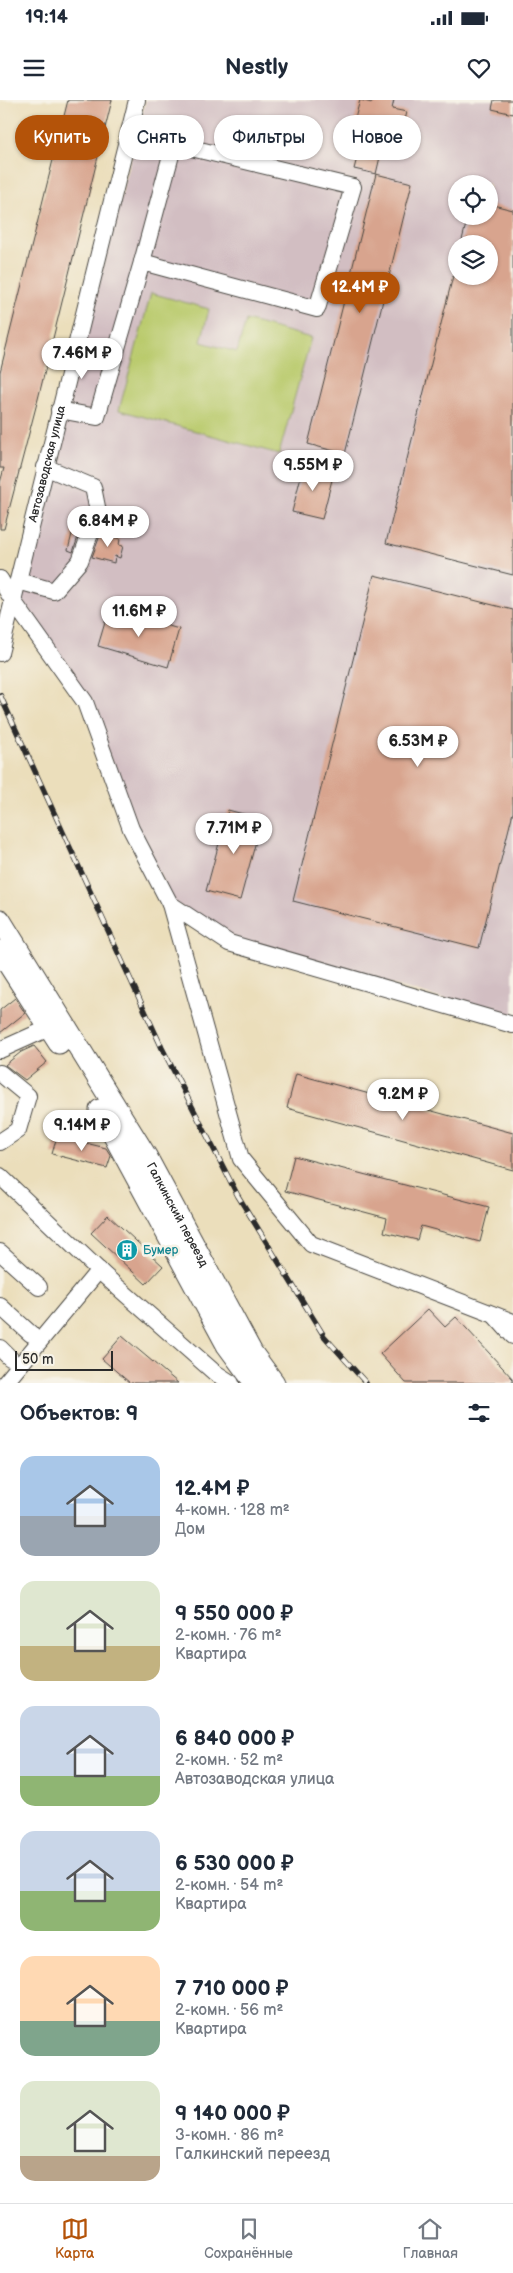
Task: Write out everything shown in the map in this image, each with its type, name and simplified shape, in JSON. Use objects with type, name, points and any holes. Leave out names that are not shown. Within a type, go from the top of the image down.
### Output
[{"type":"main road","name":"Галкинский переезд","points":[[0,920],[146,1156],[246,1358],[255,1383]]},
{"type":"main road","name":"Галкинский переезд","points":[[0,951],[113,1131],[227,1345],[246,1358],[274,1383]]},
{"type":"street","name":"Автозаводская улица","points":[[133,115],[137,100]]},
{"type":"street","points":[[142,262],[317,309],[353,186],[204,151]]},
{"type":"street","name":"Автозаводская улица","points":[[0,653],[122,160]]},
{"type":"street","points":[[59,410],[97,417],[170,160]]},
{"type":"street","points":[[18,581],[54,592],[80,561],[98,512],[93,487],[45,468]]},
{"type":"street","points":[[0,579],[13,601],[84,702],[131,829],[170,904],[241,1159],[311,1244],[513,1322]]},
{"type":"street","points":[[170,904],[229,943],[513,1025]]},
{"type":"street","points":[[0,1050],[49,1028]]},
{"type":"street","points":[[0,1073],[28,1096],[18,1130],[0,1142]]},
{"type":"street","points":[[0,1176],[99,1270],[226,1380],[246,1358]]},
{"type":"street","points":[[0,1252],[39,1287]]},
{"type":"street","points":[[5,1383],[99,1270]]},
{"type":"street","points":[[0,1306],[31,1334]]},
{"type":"street","points":[[495,1315],[513,1336]]},
{"type":"shaded area","points":[[146,100],[513,100],[513,1019],[230,938],[173,902],[133,821],[88,700],[17,599],[130,160],[204,160],[204,115],[142,115]]},
{"type":"green space","points":[[151,293],[209,309],[201,342],[237,352],[246,320],[311,338],[279,454],[119,410]]},
{"type":"building","points":[[68,100],[112,100],[108,115],[64,115]]},
{"type":"building","points":[[360,100],[372,103],[373,100],[394,100],[392,109],[407,112],[406,115],[356,115]]},
{"type":"building","points":[[494,100],[513,100],[513,114],[492,109]]},
{"type":"building","points":[[53,160],[97,160],[4,529],[0,529],[0,483],[4,468],[0,468],[0,372]]},
{"type":"building","points":[[356,160],[379,160],[376,174],[354,169]]},
{"type":"building","points":[[376,174],[412,183],[345,454],[308,444]]},
{"type":"building","points":[[498,206],[513,210],[513,575],[386,543],[451,285],[498,285],[498,235],[463,235],[466,225],[498,225]]},
{"type":"building","points":[[304,464],[334,472],[322,519],[292,512]]},
{"type":"building","points":[[74,526],[81,528],[73,552],[68,550]]},
{"type":"building","points":[[101,533],[120,539],[119,545],[123,546],[120,558],[115,556],[114,563],[92,557]]},
{"type":"building","points":[[374,575],[513,610],[513,812],[479,948],[293,901]]},
{"type":"building","points":[[109,609],[179,629],[168,667],[98,646]]},
{"type":"building","points":[[228,810],[262,819],[240,900],[206,891]]},
{"type":"building","points":[[15,998],[25,1013],[0,1033],[0,1010]]},
{"type":"building","points":[[34,1046],[47,1062],[25,1080],[5,1065],[21,1052]]},
{"type":"building","points":[[296,1074],[513,1133],[513,1170],[287,1108]]},
{"type":"building","points":[[57,1136],[106,1148],[111,1156],[107,1168],[52,1154]]},
{"type":"building","points":[[294,1156],[489,1207],[480,1242],[421,1226],[417,1240],[384,1232],[387,1218],[285,1191]]},
{"type":"building","name":"Бумер","points":[[108,1215],[163,1266],[146,1284],[91,1233]]},
{"type":"building","points":[[428,1309],[445,1327],[456,1317],[513,1379],[513,1383],[406,1383],[380,1354]]},
{"type":"building","points":[[122,1336],[178,1383],[130,1383],[102,1359]]},
{"type":"railway","points":[[0,695],[162,1048],[238,1196],[324,1336],[366,1383]]},
{"type":"place","name":"Бумер","points":[[127,1250]]}]
